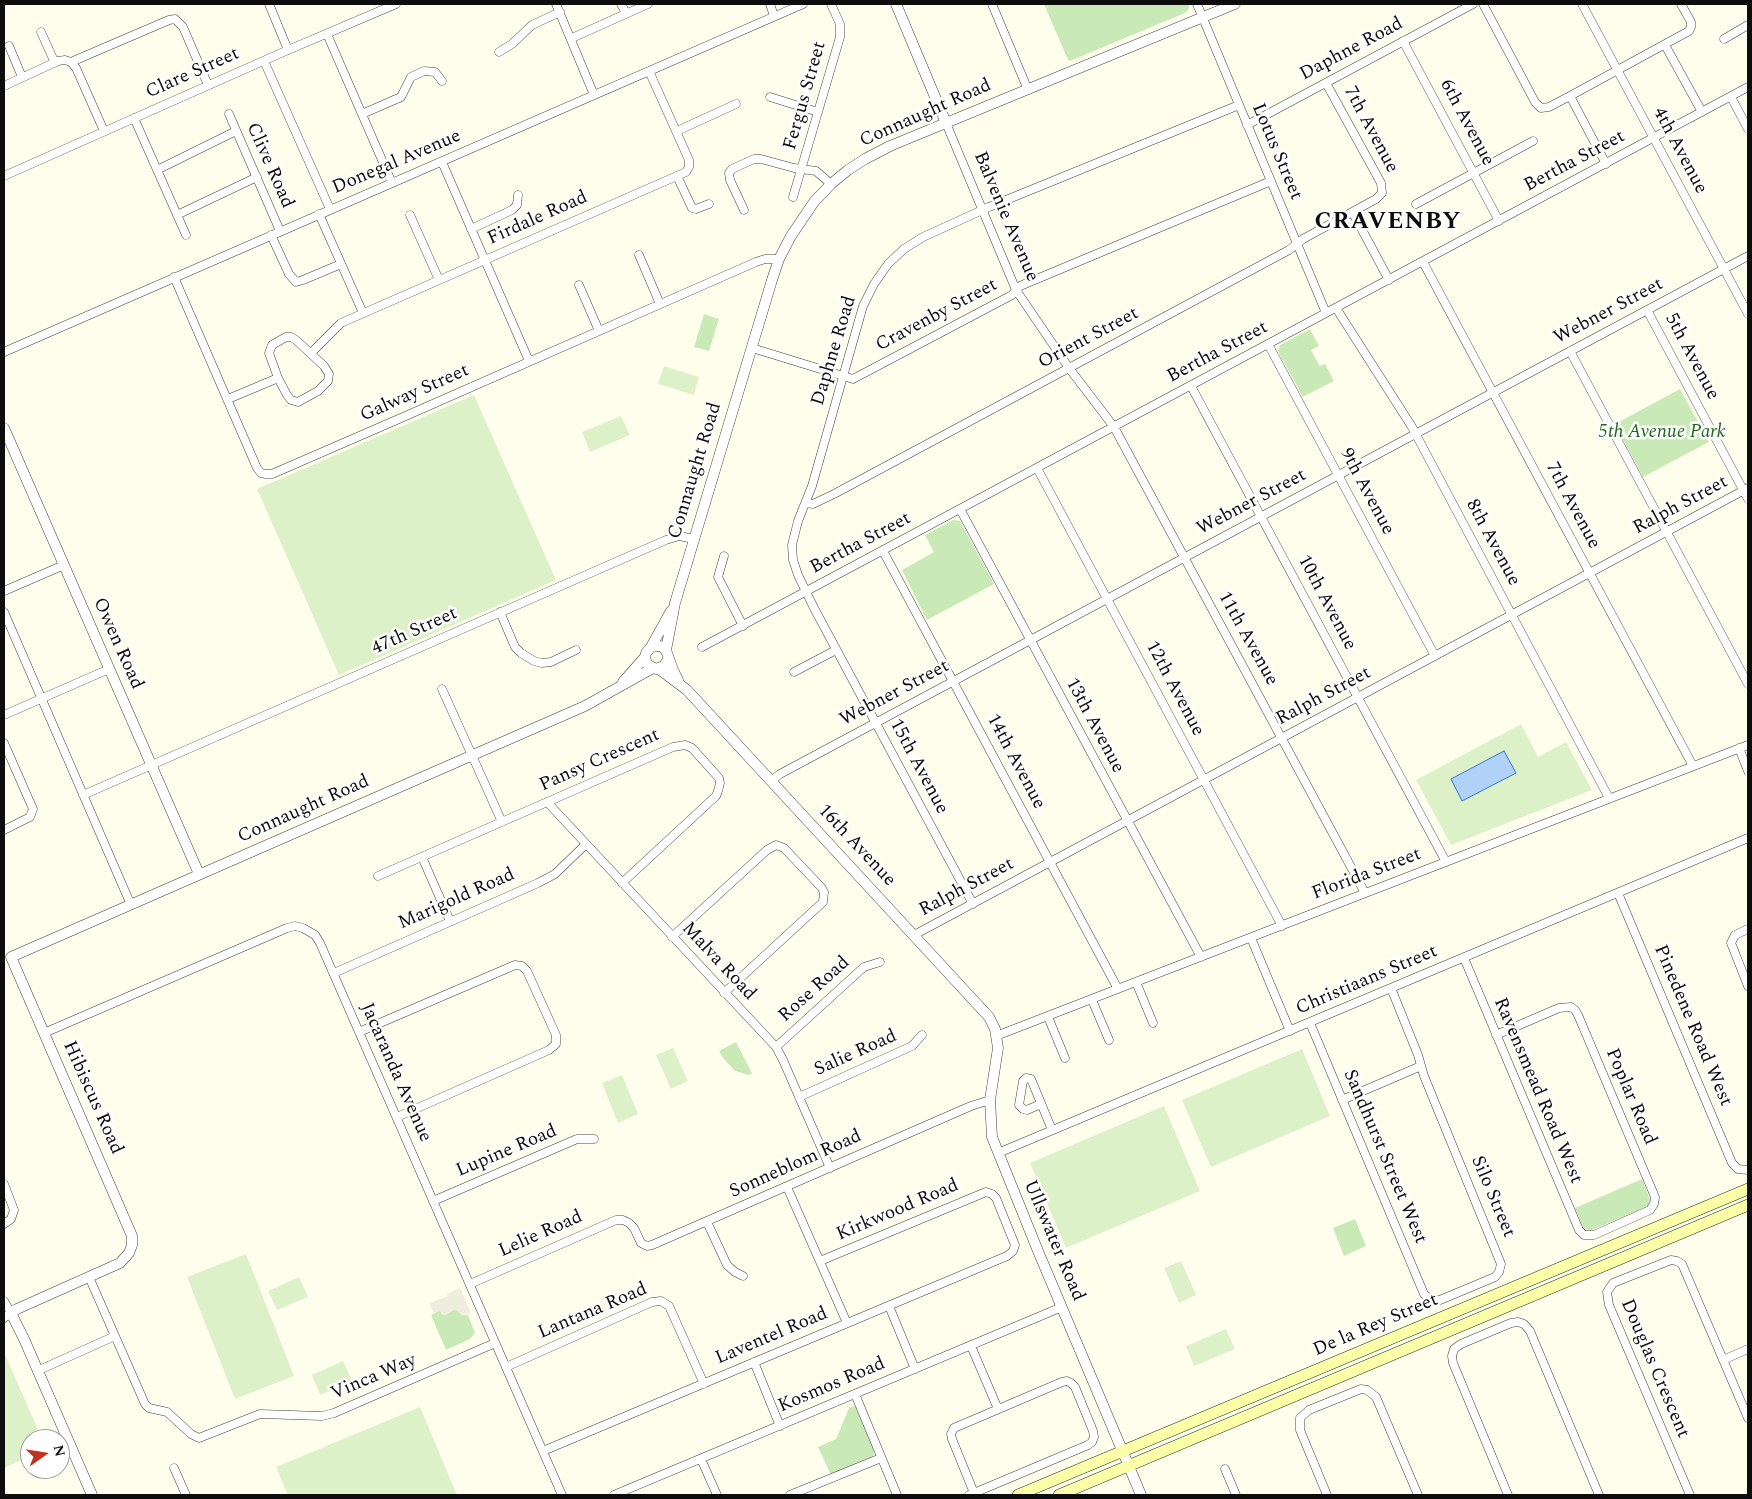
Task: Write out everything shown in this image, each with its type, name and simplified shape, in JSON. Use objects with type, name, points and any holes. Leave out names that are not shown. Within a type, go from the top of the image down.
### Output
[{"type":"main road","name":"De la Rey Street","points":[[1018,1495],[1746,1190]]},
{"type":"main road","name":"De la Rey Street","points":[[1059,1495],[1748,1204]]},
{"type":"street","points":[[269,4],[288,50]]},
{"type":"street","points":[[371,4],[375,13]]},
{"type":"street","name":"Clare Street","points":[[4,176],[396,4]]},
{"type":"street","points":[[556,4],[572,38],[594,95]]},
{"type":"street","points":[[621,4],[626,14]]},
{"type":"street","points":[[572,38],[648,4]]},
{"type":"street","points":[[770,4],[774,16]]},
{"type":"street","name":"Donegal Avenue","points":[[4,352],[803,4]]},
{"type":"street","name":"Fergus Street","points":[[793,198],[841,31],[831,4]]},
{"type":"street","name":"Balvenie Avenue","points":[[896,4],[1016,290],[1068,368],[1114,426]]},
{"type":"street","points":[[992,4],[1028,90]]},
{"type":"street","name":"Lotus Street","points":[[1197,4],[1326,313]]},
{"type":"street","name":"Connaught Road","points":[[667,654],[675,603],[779,259],[801,219],[814,202],[831,184],[865,159],[908,138],[1235,4]]},
{"type":"street","name":"Daphne Road","points":[[1247,125],[1473,4]]},
{"type":"street","points":[[1483,4],[1535,102],[1541,108],[1549,107],[1690,31],[1690,19],[1681,4]]},
{"type":"street","name":"4th Avenue","points":[[1582,4],[1748,314]]},
{"type":"street","points":[[499,52],[512,44],[532,25],[560,12]]},
{"type":"street","points":[[71,62],[175,19],[183,27],[208,85]]},
{"type":"street","points":[[1724,38],[1748,25]]},
{"type":"street","points":[[41,32],[55,62]]},
{"type":"street","points":[[327,34],[392,183]]},
{"type":"street","name":"6th Avenue","points":[[1403,41],[1499,220]]},
{"type":"street","points":[[1666,45],[1702,112]]},
{"type":"street","points":[[8,46],[22,78]]},
{"type":"street","points":[[4,86],[55,62],[65,60],[71,62],[76,68],[104,131]]},
{"type":"street","points":[[264,61],[330,209]]},
{"type":"street","points":[[362,114],[401,96],[412,77],[424,71],[435,72],[442,81]]},
{"type":"street","points":[[650,71],[689,164],[686,172],[677,176],[692,208],[696,210],[710,204]]},
{"type":"street","name":"7th Avenue","points":[[1326,83],[1381,183],[1382,193]]},
{"type":"street","name":"Bertha Street","points":[[702,647],[1748,87]]},
{"type":"street","points":[[1570,96],[1606,164]]},
{"type":"street","points":[[770,97],[818,112]]},
{"type":"street","points":[[1731,97],[1748,129]]},
{"type":"street","points":[[676,131],[736,104]]},
{"type":"street","name":"Daphne Road","points":[[806,592],[793,560],[792,545],[798,521],[812,486],[863,306],[874,284],[888,264],[918,239],[982,210],[1239,104]]},
{"type":"street","name":"Clive Road","points":[[229,114],[280,231]]},
{"type":"street","points":[[134,118],[186,234]]},
{"type":"street","points":[[157,170],[236,131]]},
{"type":"street","points":[[1416,204],[1533,141]]},
{"type":"street","points":[[744,210],[729,176],[732,169],[758,158],[816,172],[831,184]]},
{"type":"street","points":[[442,162],[529,362]]},
{"type":"street","name":"Firdale Road","points":[[311,353],[338,326],[677,176]]},
{"type":"street","points":[[177,215],[257,177]]},
{"type":"street","name":"Cravenby Street","points":[[844,377],[853,379],[1012,295],[1020,286],[1271,181]]},
{"type":"street","name":"Orient Street","points":[[806,503],[812,504],[834,494],[1289,250],[1308,236],[1353,213],[1376,199],[1382,193]]},
{"type":"street","points":[[471,229],[512,210],[517,205],[518,195]]},
{"type":"street","points":[[1353,213],[1389,280]]},
{"type":"street","points":[[319,214],[363,314]]},
{"type":"street","points":[[410,215],[440,280]]},
{"type":"street","points":[[271,235],[289,274],[296,282],[341,264]]},
{"type":"street","points":[[639,255],[660,304]]},
{"type":"street","name":"Webner Street","points":[[771,780],[1748,256]]},
{"type":"street","name":"Galway Street","points":[[174,277],[257,468],[261,473],[269,474],[756,262],[779,259]]},
{"type":"street","name":"7th Avenue","points":[[1423,262],[1693,766]]},
{"type":"street","points":[[579,285],[599,331]]},
{"type":"street","name":"8th Avenue","points":[[1336,308],[1416,434],[1610,798]]},
{"type":"street","name":"5th Avenue","points":[[1648,310],[1746,489],[1748,500]]},
{"type":"street","points":[[286,337],[291,337],[311,353],[329,374],[328,381],[315,394],[294,402],[287,396],[278,378],[270,348],[274,343],[286,337]]},
{"type":"street","name":"9th Avenue","points":[[1268,344],[1435,656]]},
{"type":"street","points":[[752,348],[844,377]]},
{"type":"street","points":[[1570,351],[1748,684]]},
{"type":"street","points":[[228,399],[278,378]]},
{"type":"street","name":"10th Avenue","points":[[1191,386],[1446,862]]},
{"type":"street","name":"11th Avenue","points":[[1114,426],[1365,893]]},
{"type":"street","name":"Owen Road","points":[[4,428],[199,874]]},
{"type":"street","name":"12th Avenue","points":[[1037,468],[1282,926]]},
{"type":"street","name":"Ralph Street","points":[[914,935],[1746,489]]},
{"type":"street","name":"13th Avenue","points":[[960,509],[1200,957]]},
{"type":"street","name":"47th Street","points":[[83,795],[666,540],[679,536],[694,539]]},
{"type":"street","name":"14th Avenue","points":[[883,550],[1118,989]]},
{"type":"street","points":[[724,556],[718,577],[743,626]]},
{"type":"street","points":[[4,591],[64,565]]},
{"type":"street","name":"15th Avenue","points":[[806,592],[973,904]]},
{"type":"street","name":"Connaught Road","points":[[651,647],[675,603]]},
{"type":"street","points":[[4,612],[130,905]]},
{"type":"street","points":[[500,612],[515,647],[521,653],[534,660],[542,663],[551,662],[576,650]]},
{"type":"street","points":[[660,646],[667,654],[664,666],[656,669],[647,664],[645,657],[651,647],[660,646]]},
{"type":"street","points":[[794,672],[836,650]]},
{"type":"street","name":"16th Avenue","points":[[667,654],[682,685]]},
{"type":"street","name":"Connaught Road","points":[[617,688],[645,657]]},
{"type":"street","points":[[4,715],[109,669]]},
{"type":"street","name":"Connaught Road","points":[[7,959],[585,706],[656,669]]},
{"type":"street","name":"16th Avenue","points":[[656,669],[682,685],[771,780],[985,1012],[992,1023],[996,1036]]},
{"type":"street","points":[[442,689],[502,822]]},
{"type":"street","points":[[4,743],[33,809],[32,815],[27,819],[4,830]]},
{"type":"street","name":"Pansy Crescent","points":[[378,876],[674,747],[685,745],[692,748],[719,778],[720,783],[716,796],[622,883]]},
{"type":"street","name":"Florida Street","points":[[996,1036],[1748,745]]},
{"type":"street","points":[[1739,748],[1748,771]]},
{"type":"street","name":"Malva Road","points":[[547,802],[776,1048],[830,1168]]},
{"type":"street","name":"Christiaans Street","points":[[998,1153],[1748,838]]},
{"type":"street","name":"Marigold Road","points":[[334,973],[450,920],[538,883],[555,874],[586,844]]},
{"type":"street","points":[[672,937],[772,847],[780,846],[790,854],[821,887],[824,892],[823,902],[724,993]]},
{"type":"street","points":[[422,857],[450,920]]},
{"type":"street","name":"Pinedene Road West","points":[[1618,893],[1732,1163],[1738,1169],[1748,1170]]},
{"type":"street","name":"Jacaranda Avenue","points":[[44,1033],[291,927],[303,928],[315,935],[334,973],[562,1495]]},
{"type":"street","points":[[1748,929],[1736,935],[1731,943],[1748,986]]},
{"type":"street","points":[[1251,938],[1290,1031]]},
{"type":"street","name":"Ravensmead Road West","points":[[1464,958],[1577,1227],[1584,1235]]},
{"type":"street","name":"Hibiscus Road","points":[[7,959],[44,1033],[131,1231],[132,1240],[129,1253],[120,1263],[89,1277]]},
{"type":"street","name":"Rose Road","points":[[776,1048],[864,967],[880,962]]},
{"type":"street","points":[[360,1032],[515,965],[522,966],[527,971],[556,1035],[556,1044],[549,1050],[396,1117]]},
{"type":"street","points":[[1136,982],[1153,1023]]},
{"type":"street","name":"Silo Street","points":[[1391,988],[1424,1076],[1501,1261],[1499,1272],[1495,1276],[1440,1300],[1431,1300]]},
{"type":"street","points":[[1092,1000],[1109,1040]]},
{"type":"street","name":"Poplar Road","points":[[1496,1035],[1559,1008],[1571,1007],[1578,1015],[1655,1197],[1654,1204],[1650,1210],[1594,1235],[1584,1235]]},
{"type":"street","points":[[1048,1016],[1065,1058]]},
{"type":"street","name":"Sandhurst Street West","points":[[1310,1023],[1424,1294],[1431,1300]]},
{"type":"street","name":"Salie Road","points":[[799,1097],[912,1046],[922,1035]]},
{"type":"street","name":"Ullswater Road","points":[[996,1036],[997,1055],[990,1100],[990,1127],[998,1153],[1142,1495]]},
{"type":"street","points":[[1342,1100],[1421,1066]]},
{"type":"street","name":"Sonneblom Road","points":[[626,1221],[634,1228],[639,1241],[650,1246],[972,1106],[990,1100]]},
{"type":"street","points":[[1041,1104],[1052,1130]]},
{"type":"street","name":"Lupine Road","points":[[433,1200],[577,1139],[594,1139]]},
{"type":"street","points":[[4,1184],[13,1206],[13,1216],[4,1224]]},
{"type":"street","points":[[787,1187],[847,1323]]},
{"type":"street","points":[[1746,1190],[1748,1204]]},
{"type":"street","name":"Kirkwood Road","points":[[820,1261],[982,1193],[989,1193]]},
{"type":"street","name":"Laventel Road","points":[[542,1451],[1007,1256],[1013,1251],[1014,1242],[996,1198],[989,1193]]},
{"type":"street","name":"Lelie Road","points":[[470,1284],[613,1222],[626,1221]]},
{"type":"street","points":[[707,1222],[727,1265],[743,1276]]},
{"type":"street","name":"Douglas Crescent","points":[[1690,1495],[1609,1304],[1607,1292],[1609,1287],[1613,1283],[1671,1260],[1682,1264],[1748,1418]]},
{"type":"street","points":[[7,1315],[89,1277]]},
{"type":"street","name":"Vinca Way","points":[[89,1277],[145,1404],[149,1408],[167,1412],[191,1434],[199,1438],[260,1414],[322,1416],[334,1413],[495,1343]]},
{"type":"street","points":[[4,1301],[7,1315],[38,1371],[92,1495]]},
{"type":"street","name":"Lantana Road","points":[[506,1367],[658,1301],[664,1302],[669,1306],[704,1384]]},
{"type":"street","points":[[889,1306],[915,1369]]},
{"type":"street","name":"Kosmos Road","points":[[614,1495],[1062,1307]]},
{"type":"street","points":[[1508,1495],[1453,1363],[1452,1356],[1454,1350],[1460,1344],[1511,1323],[1518,1322],[1524,1324],[1530,1330],[1599,1495]]},
{"type":"street","points":[[38,1371],[115,1336]]},
{"type":"street","points":[[971,1346],[998,1409]]},
{"type":"street","points":[[1723,1360],[1748,1349]]},
{"type":"street","points":[[754,1362],[780,1426]]},
{"type":"street","points":[[1062,1382],[1069,1382],[1073,1385],[1079,1396],[1093,1431],[1094,1440],[1088,1445],[971,1494],[952,1439],[952,1432],[956,1426],[998,1409],[1062,1382]]},
{"type":"street","points":[[1327,1495],[1298,1425],[1300,1418],[1309,1410],[1361,1389],[1367,1390],[1376,1397],[1418,1495]]},
{"type":"street","points":[[854,1394],[897,1495]]},
{"type":"street","points":[[790,1495],[881,1458]]},
{"type":"street","points":[[702,1459],[717,1495]]},
{"type":"street","points":[[174,1468],[186,1495]]},
{"type":"street","points":[[1225,1469],[1236,1495]]},
{"type":"green space","points":[[1044,4],[1189,4],[1189,9],[1185,13],[1070,61]]},
{"type":"green space","points":[[704,314],[719,319],[709,351],[694,347]]},
{"type":"green space","points":[[1310,329],[1319,346],[1311,350],[1320,366],[1325,364],[1334,381],[1303,397],[1278,351],[1280,345]]},
{"type":"green space","points":[[664,366],[699,377],[694,395],[658,384]]},
{"type":"green space","name":"5th Avenue Park","points":[[1680,389],[1709,442],[1643,477],[1615,424]]},
{"type":"green space","points":[[474,395],[556,580],[339,675],[257,489]]},
{"type":"green space","points":[[621,416],[630,435],[590,452],[582,432]]},
{"type":"green space","points":[[953,520],[960,521],[994,584],[927,620],[902,570],[934,552],[925,535]]},
{"type":"green space","points":[[1521,724],[1538,757],[1566,742],[1592,790],[1451,845],[1416,780]]},
{"type":"green space","points":[[736,1042],[752,1073],[749,1075],[735,1071],[719,1051]]},
{"type":"green space","points":[[673,1048],[688,1081],[671,1089],[656,1055]]},
{"type":"green space","points":[[1302,1049],[1330,1116],[1211,1167],[1182,1100]]},
{"type":"green space","points":[[622,1075],[638,1114],[618,1123],[602,1083]]},
{"type":"green space","points":[[1164,1106],[1200,1191],[1066,1248],[1030,1163]]},
{"type":"green space","points":[[1642,1179],[1650,1199],[1647,1207],[1592,1230],[1587,1230],[1583,1227],[1575,1208]]},
{"type":"green space","points":[[1355,1219],[1366,1246],[1344,1256],[1333,1228]]},
{"type":"green space","points":[[246,1254],[294,1376],[235,1399],[187,1277]]},
{"type":"green space","points":[[1181,1261],[1196,1295],[1179,1303],[1164,1268]]},
{"type":"green space","points":[[299,1277],[308,1297],[277,1310],[268,1291]]},
{"type":"green space","points":[[455,1309],[462,1315],[468,1315],[475,1333],[470,1339],[446,1350],[431,1315],[440,1310],[445,1315]]},
{"type":"green space","points":[[1226,1329],[1235,1349],[1194,1366],[1186,1346]]},
{"type":"green space","points":[[4,1352],[38,1429],[20,1429],[20,1461],[4,1468]]},
{"type":"green space","points":[[343,1361],[352,1381],[320,1395],[312,1375]]},
{"type":"green space","points":[[855,1406],[874,1454],[872,1458],[831,1475],[818,1447],[836,1439],[849,1408]]},
{"type":"green space","points":[[420,1407],[457,1495],[288,1495],[276,1467]]},
{"type":"shaded area","points":[[460,1288],[471,1313],[462,1315],[455,1309],[445,1315],[439,1311],[434,1313],[429,1303],[448,1296],[447,1294]]},
{"type":"water","points":[[1504,751],[1516,773],[1462,801],[1451,779]]},
{"type":"district","name":"CRAVENBY","points":[[1388,223]]}]
